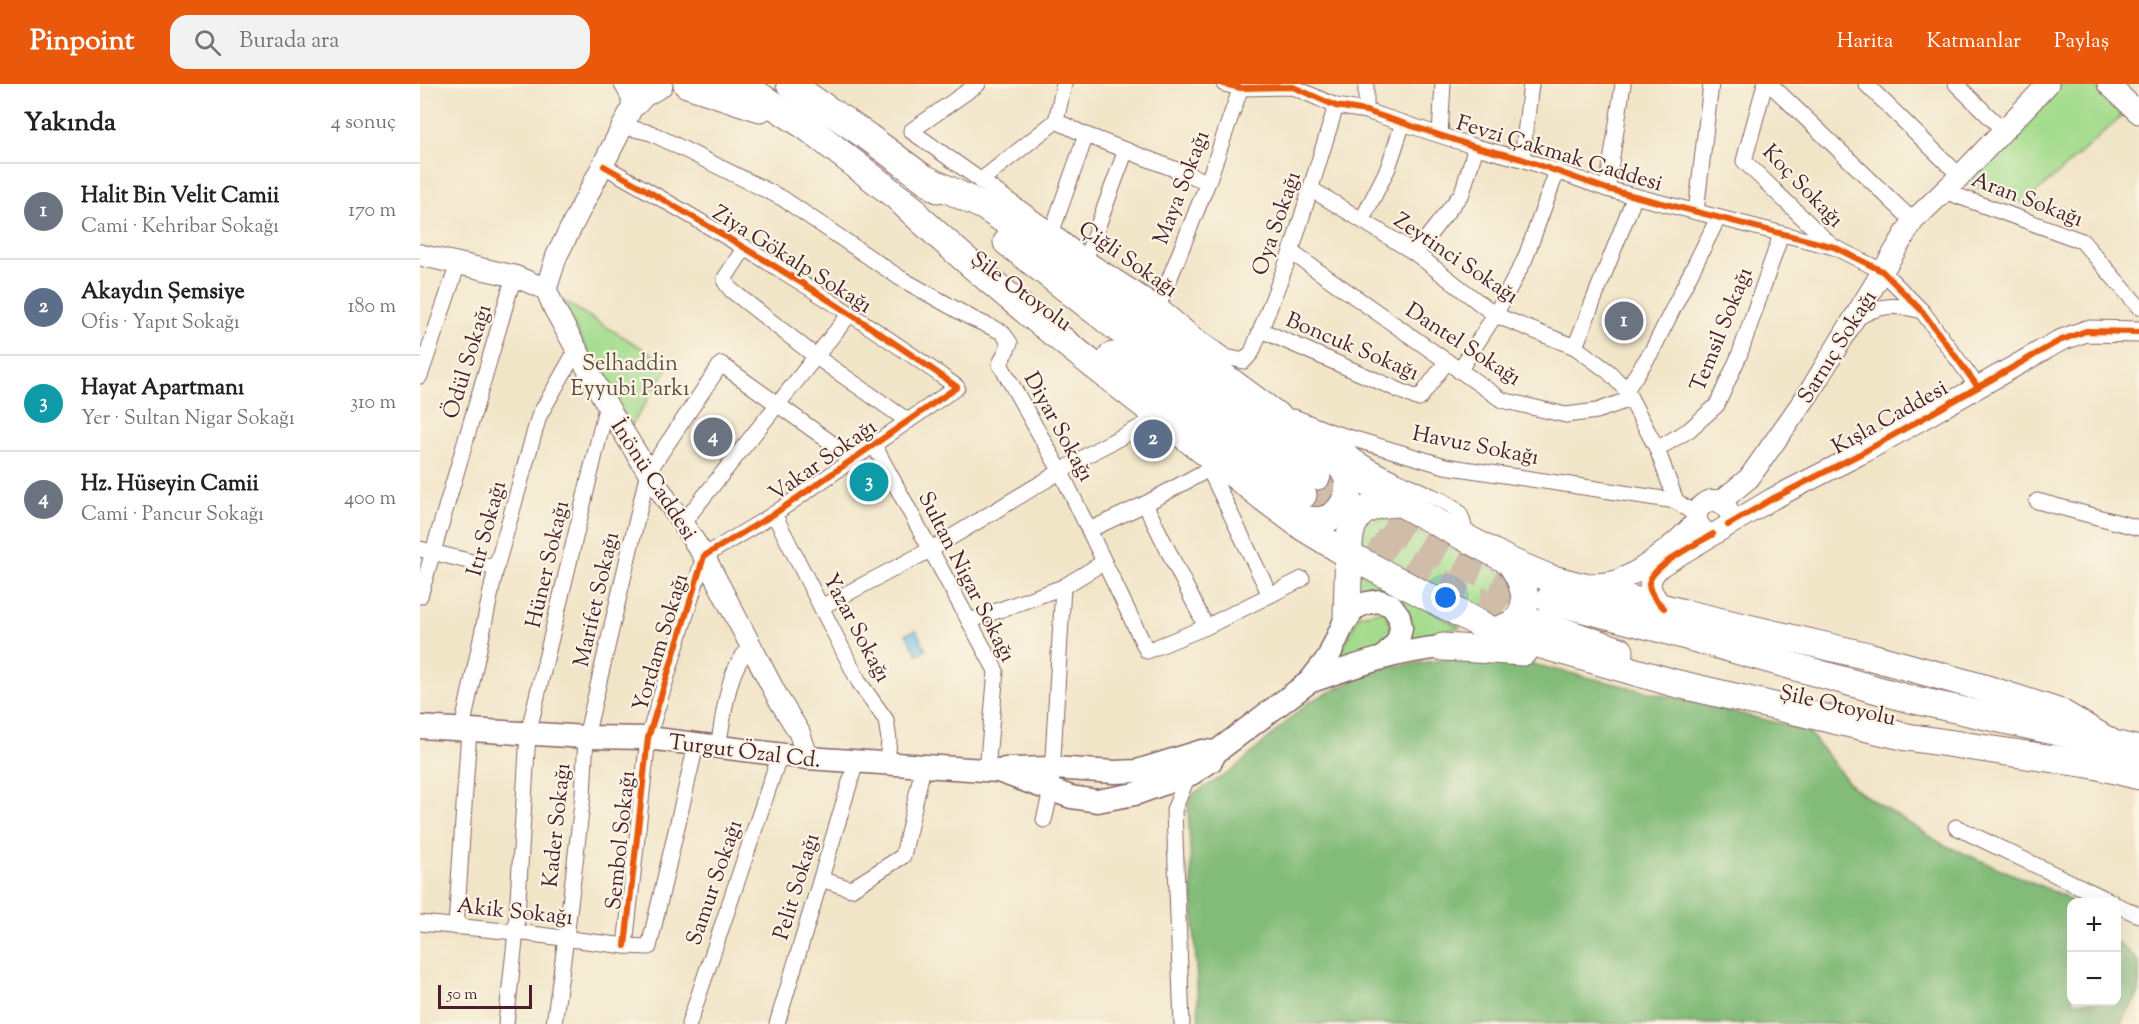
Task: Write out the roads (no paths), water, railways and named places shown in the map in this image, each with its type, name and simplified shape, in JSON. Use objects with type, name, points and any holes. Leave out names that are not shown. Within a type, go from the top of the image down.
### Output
[{"type":"highway","points":[[630,93],[642,94],[659,84]]},
{"type":"highway","points":[[687,84],[745,102],[817,118]]},
{"type":"highway","name":"Şile Otoyolu","points":[[741,84],[817,118],[924,178],[1172,370],[1319,476]]},
{"type":"highway","name":"Şile Otoyolu","points":[[790,84],[817,118],[900,200],[1239,450],[1319,476]]},
{"type":"highway","points":[[803,84],[817,118]]},
{"type":"highway","points":[[900,200],[955,252],[1035,319],[1281,511],[1349,555],[1493,632],[1674,683],[1907,738],[2094,765]]},
{"type":"highway","points":[[1281,511],[1315,522],[1329,519],[1337,513],[1347,498],[1348,484],[1345,472],[1319,476]]},
{"type":"highway","points":[[1319,476],[1380,492],[1509,561],[1549,578],[1664,608],[1868,656],[1984,688],[2061,713],[2127,748]]},
{"type":"highway","points":[[1347,616],[1350,533],[1354,521],[1361,512],[1375,506],[1399,503]]},
{"type":"highway","points":[[1303,527],[1326,553],[1347,616]]},
{"type":"highway","points":[[1443,647],[1493,632],[1515,622],[1523,612],[1525,604],[1522,581],[1509,561]]},
{"type":"highway","name":"Şile Otoyolu","points":[[2127,748],[1906,698],[1661,629],[1544,611],[1626,653],[2139,776]]},
{"type":"highway","points":[[1443,647],[1500,649],[1596,662]]},
{"type":"main road","points":[[1310,682],[1328,658],[1347,616],[1357,607],[1367,603],[1379,601],[1391,605],[1399,616],[1401,628],[1398,641],[1386,655]]},
{"type":"main road","points":[[1310,682],[1386,655],[1443,647]]},
{"type":"main road","name":"Turgut Özal Cd.","points":[[992,771],[1085,800],[1098,801],[1135,794],[1191,774],[1211,761],[1216,752],[1310,682]]},
{"type":"main road","name":"Turgut Özal Cd.","points":[[420,727],[586,737],[648,738],[807,758],[992,771],[1010,768],[1137,771],[1202,751],[1216,752]]},
{"type":"street","name":"Çiğli Sokağı","points":[[978,84],[911,131],[1052,231],[1086,258],[1159,305],[1226,357],[1248,357]]},
{"type":"street","points":[[980,181],[1056,121],[1064,84]]},
{"type":"street","name":"Fevzi Çakmak Caddesi","points":[[1224,84],[1293,87],[1336,106],[1366,111],[1476,147],[1522,159],[1607,189],[1834,247],[1882,271],[1922,311],[1978,387]]},
{"type":"street","points":[[1366,84],[1366,111]]},
{"type":"street","points":[[1440,134],[1443,84]]},
{"type":"street","points":[[1522,159],[1532,84]]},
{"type":"street","points":[[1607,189],[1623,84]]},
{"type":"street","points":[[1696,212],[1711,84]]},
{"type":"street","name":"Koç Sokağı","points":[[1765,84],[1744,161],[1834,247]]},
{"type":"street","points":[[1770,84],[1913,221]]},
{"type":"street","points":[[1866,84],[1952,184]]},
{"type":"street","points":[[1956,84],[2004,131]]},
{"type":"street","name":"Sarnıç Sokağı","points":[[1720,502],[1749,478],[1809,393],[1913,221],[1952,184],[2048,84]]},
{"type":"street","points":[[2108,84],[2139,113]]},
{"type":"street","name":"Maya Sokağı","points":[[1159,305],[1208,182],[1241,86]]},
{"type":"street","points":[[420,255],[514,276],[546,289],[557,255],[604,166],[622,126],[630,93]]},
{"type":"street","name":"Oya Sokağı","points":[[1248,357],[1291,252],[1336,106]]},
{"type":"street","points":[[1056,121],[1086,135],[1208,182]]},
{"type":"street","points":[[1362,220],[1388,168],[1402,123]]},
{"type":"street","name":"Diyar Sokağı","points":[[622,126],[651,133],[782,198],[900,278],[973,319],[1002,332],[1010,343],[1000,364],[1060,472],[1147,651],[1206,627],[1302,579]]},
{"type":"street","points":[[1052,231],[1086,135]]},
{"type":"street","points":[[1415,253],[1462,193],[1476,147]]},
{"type":"street","points":[[1086,258],[1126,150]]},
{"type":"street","name":"Ziya Gökalp Sokağı","points":[[604,166],[745,247],[918,359],[957,387]]},
{"type":"street","points":[[1459,371],[1495,315],[1525,259],[1557,171]]},
{"type":"street","name":"Aran Sokağı","points":[[1952,184],[2082,241],[2139,307]]},
{"type":"street","name":"Zeytinci Sokağı","points":[[1311,189],[1415,253],[1495,315],[1575,347],[1609,372],[1628,394],[1657,449],[1677,501]]},
{"type":"street","points":[[1575,347],[1635,196]]},
{"type":"street","points":[[1628,394],[1718,218]]},
{"type":"street","name":"Temsil Sokağı","points":[[1657,449],[1689,430],[1717,405],[1739,356],[1780,235]]},
{"type":"street","points":[[745,247],[725,278],[728,286],[815,356],[908,421]]},
{"type":"street","name":"Dantel Sokağı","points":[[1291,252],[1502,400],[1566,416],[1597,411],[1628,394]]},
{"type":"street","points":[[420,376],[458,264]]},
{"type":"street","name":"Ödül Sokağı","points":[[420,596],[426,550],[514,276]]},
{"type":"street","name":"İnönü Caddesi","points":[[546,289],[607,404],[648,472],[704,556],[778,698],[799,732],[807,758]]},
{"type":"street","points":[[1851,322],[1880,307],[1902,306],[1922,311]]},
{"type":"street","points":[[682,524],[849,315]]},
{"type":"street","name":"Boncuk Sokağı","points":[[1260,330],[1419,399],[1446,361]]},
{"type":"street","name":"Kışla Caddesi","points":[[1664,608],[1654,597],[1649,585],[1652,574],[1661,566],[1772,499],[1862,453],[2059,341],[2086,331],[2139,333]]},
{"type":"street","name":"Itır Sokağı","points":[[456,927],[466,730],[496,568],[539,416],[577,349]]},
{"type":"street","name":"Havuz Sokağı","points":[[1248,357],[1244,380],[1249,389],[1299,420],[1331,432],[1445,466],[1677,501],[1696,518]]},
{"type":"street","points":[[648,472],[721,364],[854,459]]},
{"type":"street","name":"Vakar Sokağı","points":[[704,556],[774,514],[957,387]]},
{"type":"street","name":"Hüner Sokağı","points":[[506,1024],[516,932],[528,734],[607,404]]},
{"type":"street","points":[[821,607],[930,550],[1096,450],[1152,421]]},
{"type":"street","points":[[1331,432],[1348,451],[1374,468],[1450,504],[1461,514],[1466,539]]},
{"type":"street","name":"Sultan Nigar Sokağı","points":[[874,445],[996,671],[992,771]]},
{"type":"street","points":[[1089,530],[1145,504],[1209,469],[1270,595]]},
{"type":"street","name":"Marifet Sokağı","points":[[586,737],[648,472]]},
{"type":"street","points":[[1749,478],[1751,488],[1756,495],[1772,499]]},
{"type":"street","points":[[1576,584],[1602,584],[1618,580],[1662,553],[1683,536],[1705,502],[1716,500],[1720,502],[1730,515],[1720,530],[1703,530],[1696,518]]},
{"type":"street","points":[[2037,501],[2139,528]]},
{"type":"street","points":[[1145,504],[1206,627]]},
{"type":"street","name":"Yazar Sokağı","points":[[774,514],[859,682],[886,720],[889,740],[887,763]]},
{"type":"street","points":[[426,550],[496,568]]},
{"type":"street","name":"Yordam Sokağı","points":[[648,738],[704,556]]},
{"type":"street","points":[[969,621],[1063,587],[1104,562]]},
{"type":"street","points":[[1044,820],[1051,791],[1053,768],[1063,587]]},
{"type":"street","points":[[718,746],[731,682],[743,653],[753,647]]},
{"type":"street","name":"Kader Sokağı","points":[[556,1024],[583,795],[586,737]]},
{"type":"street","name":"Sembol Sokağı","points":[[625,946],[648,738]]},
{"type":"street","name":"Akik Sokağı","points":[[420,923],[649,947],[696,745]]},
{"type":"street","name":"Samur Sokağı","points":[[688,1024],[780,754]]},
{"type":"street","name":"Pelit Sokağı","points":[[777,1024],[856,762]]},
{"type":"street","points":[[821,879],[851,889],[903,856],[924,767]]},
{"type":"street","points":[[1182,1024],[1174,810],[1191,774]]},
{"type":"street","points":[[1151,789],[1164,796],[1174,810]]},
{"type":"street","points":[[1956,827],[2102,898]]},
{"type":"street","points":[[2121,907],[2139,915]]},
{"type":"water","points":[[916,630],[926,650],[917,654],[906,634]]},
{"type":"tunnel","points":[[1317,476],[1445,557],[1543,598]]},
{"type":"tunnel","points":[[1303,495],[1419,571],[1465,594],[1539,623]]},
{"type":"place","name":"Halit Bin Velit Camii","points":[[1624,321]]},
{"type":"place","name":"Hz. Hüseyin Camii","points":[[713,437]]},
{"type":"place","name":"Akaydın Şemsiye","points":[[1153,439]]},
{"type":"place","name":"Hayat Apartmanı","points":[[869,482]]},
{"type":"park label","name":"Selhaddin Eyyubi Parkı","points":[[630,374]]}]
